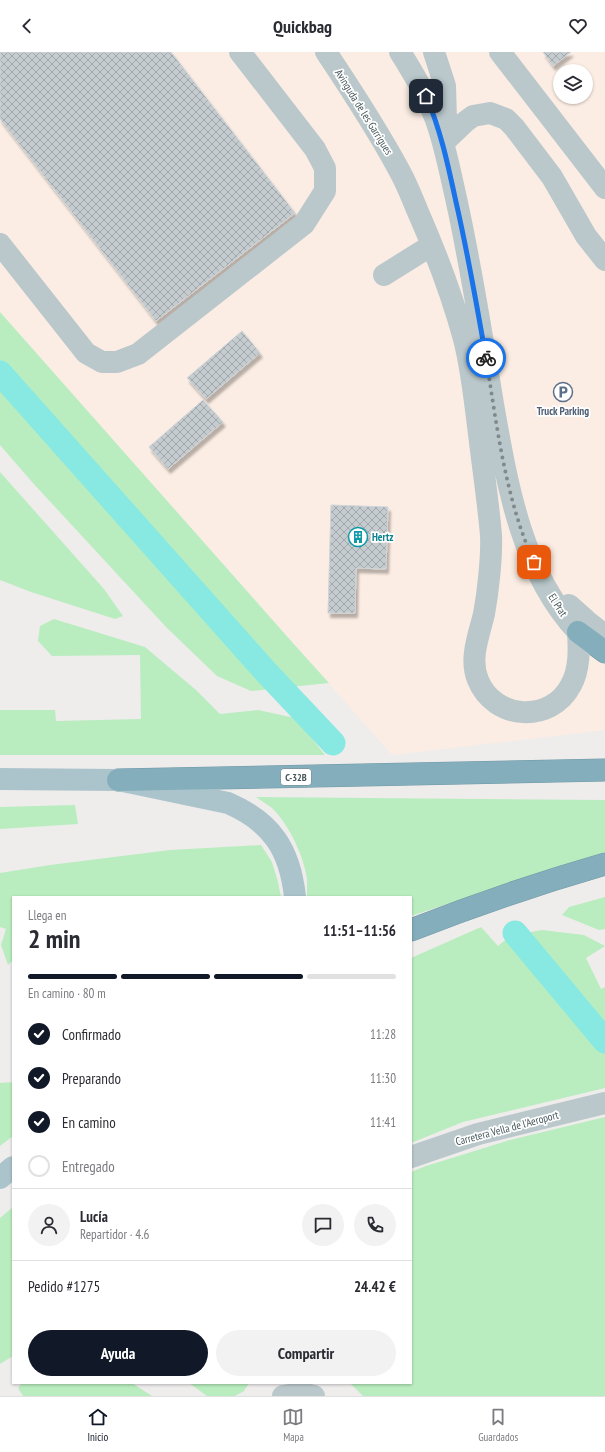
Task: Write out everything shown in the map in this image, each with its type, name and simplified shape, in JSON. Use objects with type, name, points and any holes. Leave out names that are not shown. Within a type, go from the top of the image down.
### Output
[{"type":"highway","points":[[578,632],[605,652]]},
{"type":"highway","points":[[569,770],[605,761]]},
{"type":"highway","name":"C-32B","points":[[118,780],[605,770]]},
{"type":"highway","points":[[412,930],[470,907],[544,882],[605,864]]},
{"type":"main road","name":"C-32B","points":[[0,779],[118,780],[228,803],[243,809],[260,822],[275,837],[287,858],[293,879],[295,896]]},
{"type":"main road","points":[[0,1178],[12,1168]]},
{"type":"street","points":[[0,244],[86,354],[102,362],[117,362],[138,354],[304,224],[326,191],[325,168],[315,149],[240,52]]},
{"type":"street","name":"Avinguda de les Garrigues","points":[[326,52],[371,120],[400,172],[432,245],[449,290],[465,341],[473,386],[491,537],[488,584],[474,663],[476,675],[484,691],[496,704],[521,713],[539,711],[555,704],[568,691],[576,675],[579,648],[578,632]]},
{"type":"street","points":[[400,52],[421,85],[436,120],[443,143]]},
{"type":"street","points":[[434,52],[445,86],[446,119],[443,143]]},
{"type":"street","points":[[500,52],[605,188]]},
{"type":"street","points":[[443,143],[473,116],[490,113],[506,119],[514,127],[552,177],[586,236],[605,260]]},
{"type":"street","name":"El Prat","points":[[443,143],[468,256],[505,471],[517,518],[529,551],[549,594],[566,619],[578,632]]},
{"type":"street","points":[[384,275],[432,245]]},
{"type":"street","points":[[529,551],[558,593],[576,611],[605,635]]},
{"type":"street","name":"Carretera Vella de l'Aeroport","points":[[412,1157],[478,1134],[605,1103]]},
{"type":"street","points":[[0,1188],[12,1174]]},
{"type":"street","points":[[282,1384],[283,1396],[300,1393],[314,1396]]},
{"type":"shaded area","points":[[0,52],[605,52],[605,730],[392,755],[0,312]]},
{"type":"green space","points":[[0,312],[329,683],[251,691],[217,676],[167,628],[32,482],[0,445]]},
{"type":"green space","points":[[0,472],[104,589],[123,616],[115,619],[31,592],[0,580]]},
{"type":"green space","points":[[54,619],[145,647],[196,690],[220,714],[258,710],[295,718],[325,755],[0,755],[0,710],[55,710],[56,721],[141,719],[140,655],[52,656],[38,641],[40,626]]},
{"type":"green space","points":[[256,797],[605,800],[605,852],[412,916],[412,896],[307,896],[307,879],[303,860],[284,822],[272,808]]},
{"type":"green space","points":[[75,805],[78,824],[0,829],[0,807]]},
{"type":"green space","points":[[261,845],[272,862],[281,896],[12,896],[12,961],[8,965],[1,945],[6,929],[0,927],[0,873],[50,865],[170,850]]},
{"type":"green space","points":[[605,897],[605,929],[599,930],[562,915],[569,907]]},
{"type":"green space","points":[[481,927],[498,946],[510,936],[542,930],[584,935],[605,946],[586,958],[601,989],[605,987],[605,1088],[463,1122],[412,1143],[412,958]]},
{"type":"green space","points":[[12,1082],[12,1137],[0,1146],[0,1083]]},
{"type":"green space","points":[[605,1117],[605,1396],[363,1396],[351,1384],[412,1384],[412,1172],[510,1140]]},
{"type":"green space","points":[[12,1208],[12,1357],[0,1364],[0,1218]]},
{"type":"green space","points":[[21,1384],[134,1384],[152,1396],[23,1396],[18,1388]]},
{"type":"green space","points":[[190,1384],[248,1384],[244,1391],[235,1396],[207,1396]]},
{"type":"building","points":[[0,52],[171,52],[295,213],[156,321],[0,119]]},
{"type":"building","points":[[543,52],[571,52],[556,64],[553,64],[553,66]]},
{"type":"building","points":[[242,331],[260,353],[206,399],[187,378]]},
{"type":"building","points":[[203,400],[223,422],[168,469],[149,447]]},
{"type":"building","name":"Hertz","points":[[331,505],[388,507],[386,569],[356,568],[355,613],[328,613]]},
{"type":"waterway","points":[[0,373],[266,672],[333,743]]},
{"type":"waterway","points":[[515,933],[605,1041]]},
{"type":"way so far","points":[[486,358],[505,471],[517,518],[534,562]]},
{"type":"place","name":"Truck Parking","points":[[563,392]]},
{"type":"place","name":"Hertz","points":[[358,537]]},
{"type":"route","points":[[426,96],[436,120],[443,143],[468,256],[486,358]]}]
